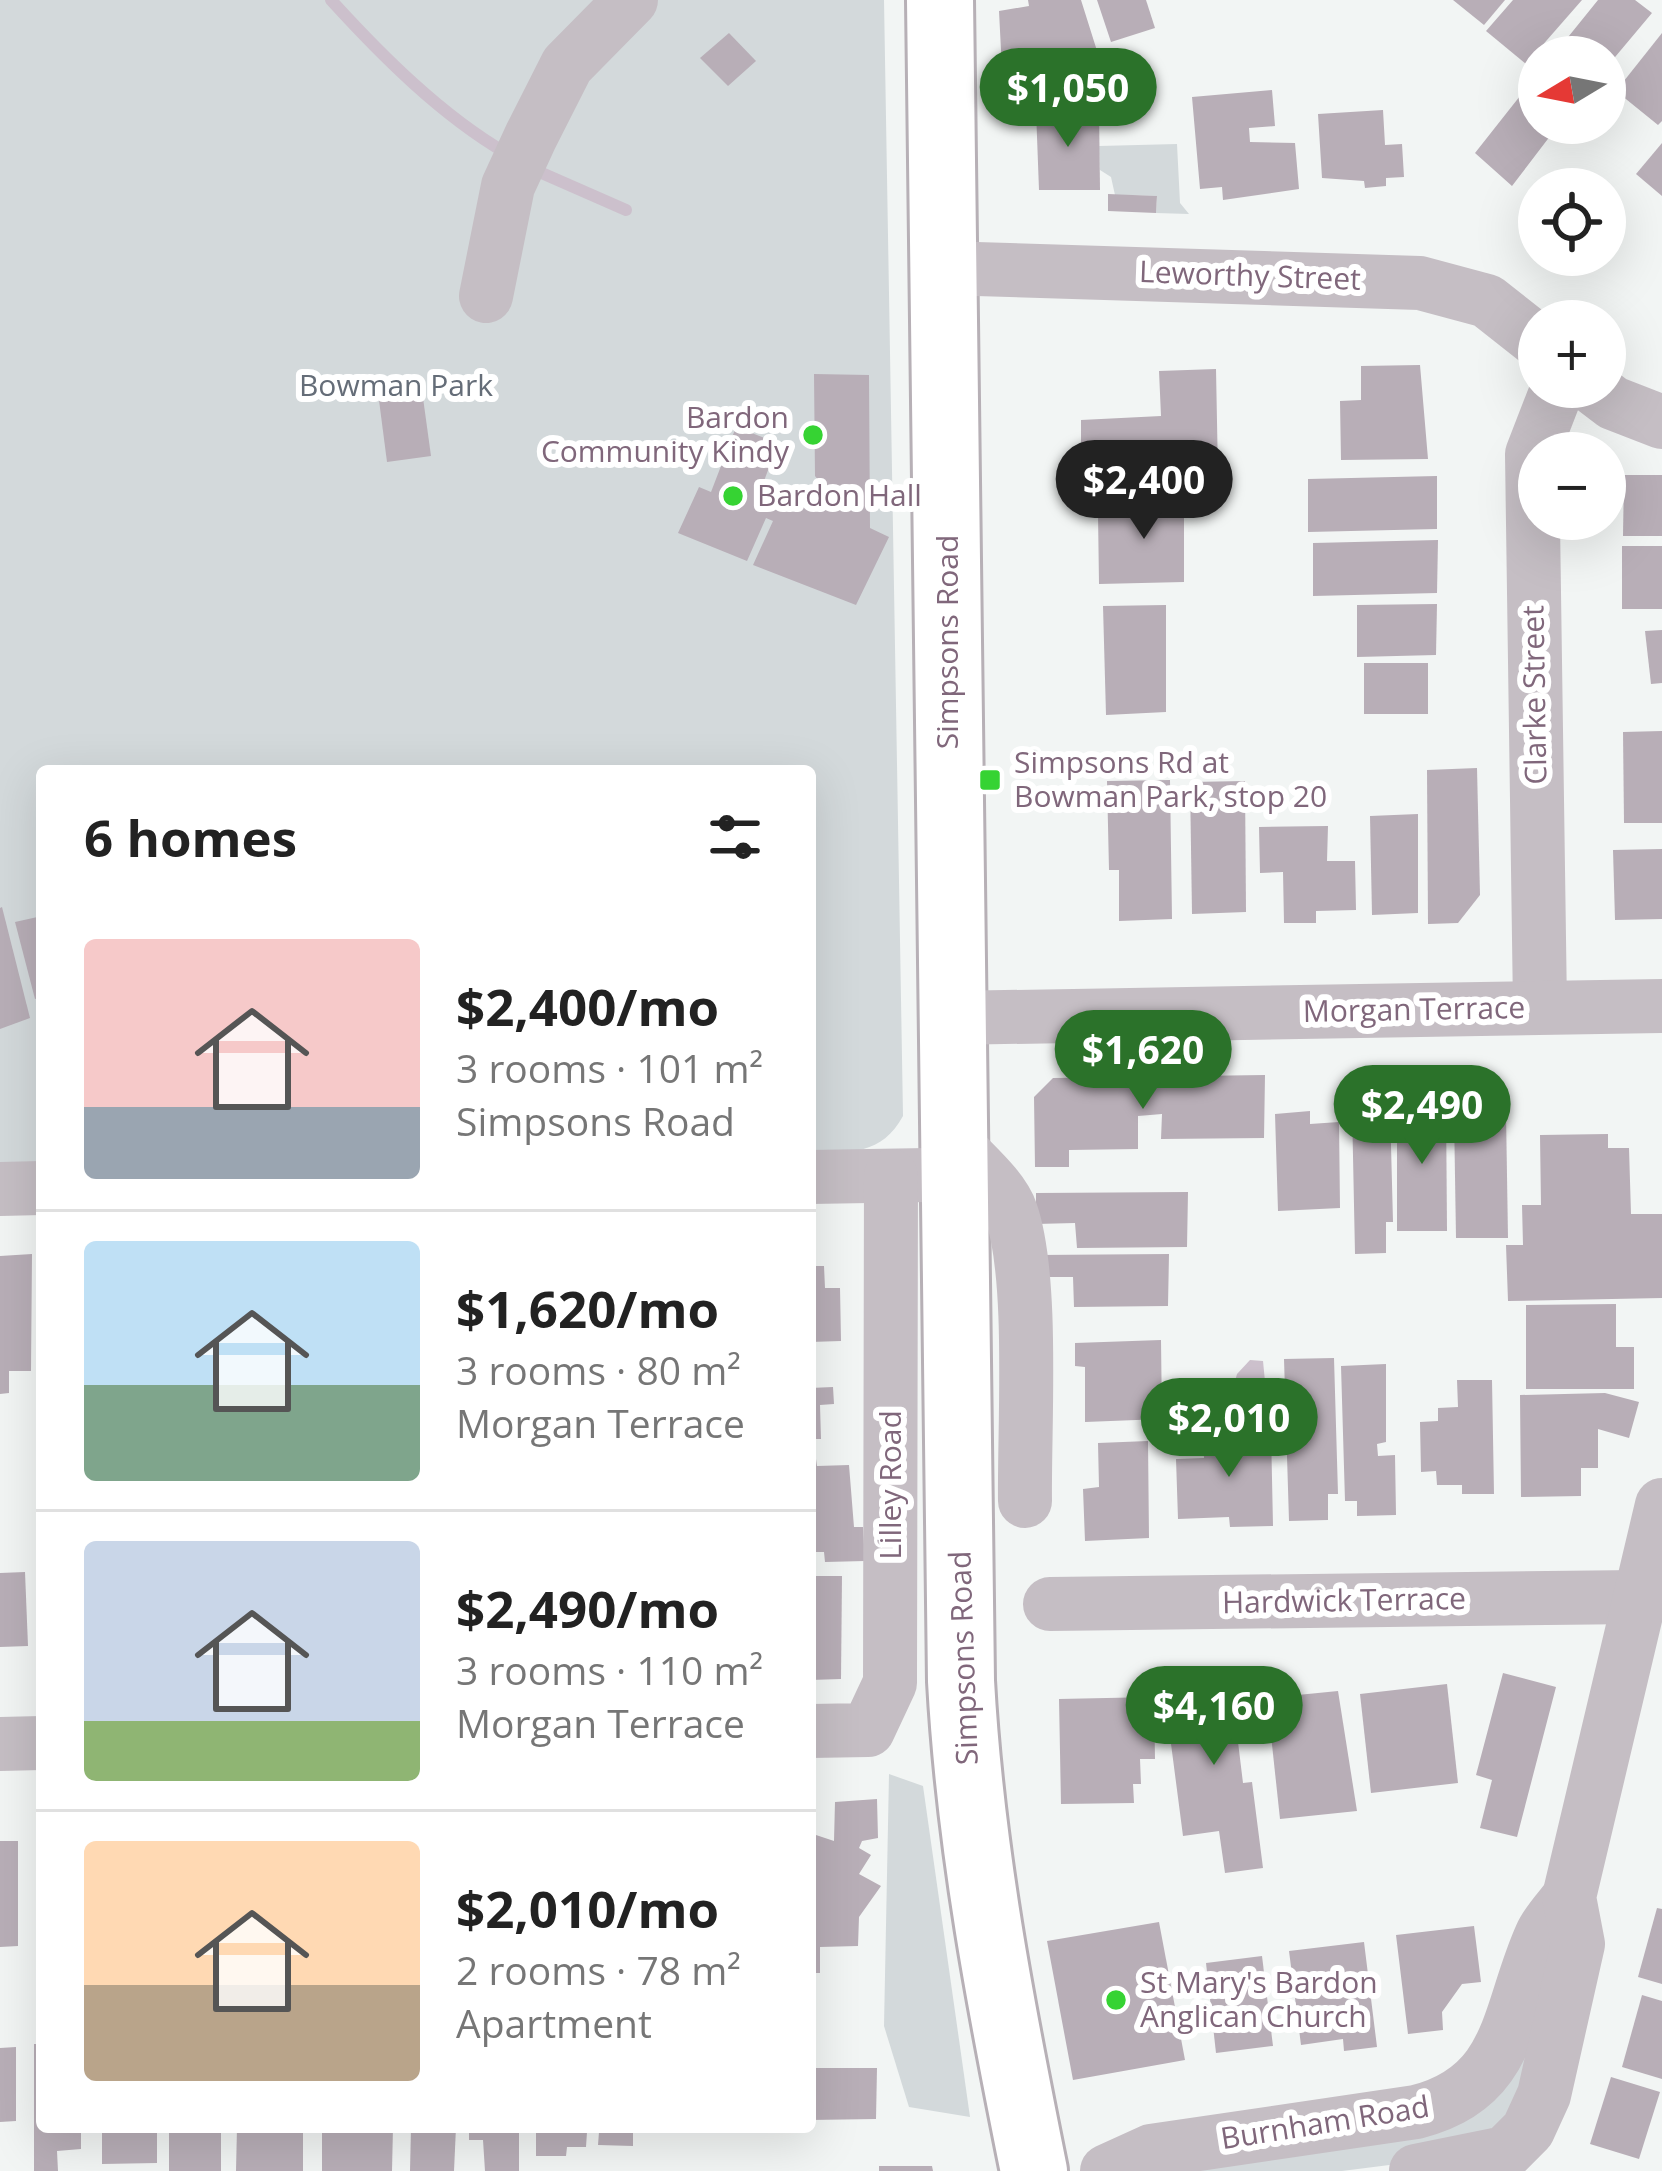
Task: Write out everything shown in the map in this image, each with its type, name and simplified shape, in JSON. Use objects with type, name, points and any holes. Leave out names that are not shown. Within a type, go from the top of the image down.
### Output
[{"type":"main road","name":"Simpsons Road","points":[[940,0],[950,1018],[932,1163],[965,1755],[988,1940],[1034,2171]]},
{"type":"street","points":[[486,296],[508,186],[567,64],[631,0]]},
{"type":"street","name":"Leworthy Street","points":[[944,268],[1420,283],[1486,302],[1518,326]]},
{"type":"street","name":"Clarke Street","points":[[1540,1007],[1532,454],[1550,408]]},
{"type":"street","points":[[1626,408],[1662,422]]},
{"type":"street","name":"Morgan Terrace","points":[[950,1018],[1662,1006]]},
{"type":"street","points":[[816,1176],[932,1163],[1006,1202],[1016,1231],[1025,1501]]},
{"type":"street","name":"Lilley Road","points":[[816,1732],[868,1730],[890,1683],[932,1163]]},
{"type":"street","points":[[0,1189],[36,1189]]},
{"type":"street","name":"Burnham Road","points":[[1416,2171],[1505,2153],[1534,2118],[1578,1945],[1569,1898],[1662,1505]]},
{"type":"street","name":"Hardwick Terrace","points":[[1050,1604],[1638,1597]]},
{"type":"street","points":[[0,1744],[36,1744]]},
{"type":"street","name":"Burnham Road","points":[[1107,2171],[1151,2152],[1416,2112],[1453,2101],[1490,2066],[1542,1932],[1569,1898]]},
{"type":"green space","name":"Bowman Park","points":[[0,0],[884,0],[903,1116],[895,1129],[864,1149],[816,1155],[816,765],[36,765],[36,1175],[0,1176]]},
{"type":"green space","points":[[1177,144],[1180,203],[1189,214],[1156,213],[1157,196],[1115,195],[1111,177],[1100,170],[1099,146]]},
{"type":"green space","points":[[889,1774],[923,1786],[970,2117],[909,2107],[884,2026]]},
{"type":"green space","points":[[1541,2008],[1529,2105],[1476,2154],[1342,2171],[1164,2171],[1419,2129]]},
{"type":"shaded area","points":[[1250,1360],[1263,1361],[1267,1402],[1253,1412],[1241,1407],[1232,1392],[1237,1374]]},
{"type":"building","points":[[1028,0],[1081,0],[1098,54],[1056,67],[1002,70],[999,11],[1029,6]]},
{"type":"building","points":[[1097,0],[1146,0],[1155,28],[1111,42]]},
{"type":"building","points":[[1453,0],[1505,0],[1484,25]]},
{"type":"building","points":[[1513,0],[1582,0],[1550,36],[1518,36],[1518,57],[1486,31]]},
{"type":"building","points":[[1598,0],[1635,0],[1652,13],[1626,44],[1626,36],[1569,36]]},
{"type":"building","points":[[729,33],[756,61],[728,86],[700,58]]},
{"type":"building","points":[[1662,33],[1662,121],[1658,125],[1626,99],[1626,78]]},
{"type":"building","points":[[1272,90],[1275,126],[1249,128],[1250,142],[1295,143],[1299,189],[1223,200],[1222,187],[1200,189],[1192,97]]},
{"type":"building","points":[[1518,99],[1518,144],[1544,144],[1526,168],[1518,168],[1512,186],[1475,153]]},
{"type":"building","points":[[1036,110],[1099,110],[1100,190],[1039,190]]},
{"type":"building","points":[[1383,110],[1385,145],[1402,144],[1404,177],[1386,178],[1386,186],[1365,188],[1364,181],[1322,178],[1318,114]]},
{"type":"building","points":[[1662,143],[1662,196],[1636,174]]},
{"type":"building","points":[[1108,194],[1157,196],[1156,213],[1108,211]]},
{"type":"building","points":[[1420,365],[1428,459],[1341,460],[1340,401],[1361,400],[1361,366]]},
{"type":"building","points":[[1216,369],[1218,474],[1081,477],[1081,420],[1161,416],[1159,371]]},
{"type":"building","name":"Bardon Community Kindy","points":[[814,374],[869,375],[870,528],[889,537],[856,605],[753,565],[773,521],[766,518],[747,561],[678,533],[699,487],[711,492],[736,427],[778,443],[760,492],[782,501],[790,486],[824,500],[829,494],[815,476]]},
{"type":"building","points":[[420,376],[431,456],[387,462],[377,385]]},
{"type":"building","points":[[1626,475],[1662,475],[1662,536],[1626,536]]},
{"type":"building","points":[[1437,476],[1437,529],[1308,532],[1308,479]]},
{"type":"building","points":[[1184,494],[1184,582],[1099,584],[1098,514],[1138,512],[1138,495]]},
{"type":"building","points":[[1438,540],[1437,593],[1313,596],[1313,543]]},
{"type":"building","points":[[1622,546],[1662,546],[1662,609],[1622,609]]},
{"type":"building","points":[[1437,604],[1436,655],[1357,657],[1357,605]]},
{"type":"building","points":[[1166,605],[1166,712],[1106,715],[1103,606]]},
{"type":"building","points":[[1662,630],[1662,683],[1651,684],[1645,631]]},
{"type":"building","points":[[1364,663],[1428,663],[1428,714],[1364,714]]},
{"type":"building","points":[[1662,731],[1662,823],[1624,823],[1623,732]]},
{"type":"building","points":[[1477,768],[1480,895],[1458,923],[1428,924],[1427,770]]},
{"type":"building","points":[[1170,780],[1172,919],[1119,921],[1119,870],[1109,870],[1107,781]]},
{"type":"building","points":[[1245,781],[1246,912],[1192,914],[1190,782]]},
{"type":"building","points":[[1418,814],[1418,913],[1372,915],[1370,816]]},
{"type":"building","points":[[1328,826],[1327,861],[1355,861],[1356,910],[1316,911],[1316,923],[1284,923],[1283,872],[1260,873],[1259,827]]},
{"type":"building","points":[[1662,849],[1662,919],[1615,920],[1613,850]]},
{"type":"building","points":[[0,908],[30,1018],[0,1029]]},
{"type":"building","points":[[36,917],[35,999],[15,922]]},
{"type":"building","points":[[1265,1075],[1264,1138],[1161,1139],[1162,1114],[1138,1116],[1138,1149],[1069,1150],[1069,1167],[1035,1167],[1034,1097],[1053,1078]]},
{"type":"building","points":[[1397,1103],[1446,1103],[1447,1231],[1397,1231]]},
{"type":"building","points":[[1352,1107],[1390,1107],[1393,1222],[1386,1222],[1386,1253],[1355,1254]]},
{"type":"building","points":[[1310,1111],[1310,1124],[1339,1122],[1340,1208],[1278,1211],[1275,1114]]},
{"type":"building","points":[[1506,1113],[1508,1238],[1456,1238],[1454,1114]]},
{"type":"building","points":[[1608,1134],[1608,1148],[1629,1148],[1631,1214],[1662,1214],[1662,1298],[1508,1301],[1506,1245],[1523,1245],[1522,1205],[1541,1205],[1540,1135]]},
{"type":"building","points":[[1188,1192],[1187,1247],[1077,1248],[1075,1223],[1036,1224],[1036,1193]]},
{"type":"building","points":[[32,1254],[31,1371],[9,1371],[9,1393],[0,1394],[0,1256]]},
{"type":"building","points":[[1169,1254],[1168,1306],[1074,1307],[1073,1277],[1038,1277],[1037,1255]]},
{"type":"building","points":[[816,1266],[824,1266],[825,1288],[840,1288],[841,1341],[816,1342]]},
{"type":"building","points":[[1616,1304],[1616,1347],[1634,1347],[1634,1389],[1526,1389],[1526,1305]]},
{"type":"building","points":[[1161,1340],[1162,1419],[1085,1422],[1085,1367],[1075,1366],[1075,1343]]},
{"type":"building","points":[[1334,1358],[1338,1494],[1328,1494],[1328,1520],[1289,1521],[1284,1359]]},
{"type":"building","points":[[1386,1364],[1386,1442],[1377,1444],[1378,1456],[1395,1455],[1396,1515],[1357,1516],[1357,1501],[1345,1501],[1341,1366]]},
{"type":"building","points":[[1457,1380],[1492,1380],[1494,1494],[1462,1494],[1462,1485],[1437,1485],[1436,1471],[1421,1472],[1420,1422],[1438,1421],[1438,1408],[1458,1407]]},
{"type":"building","points":[[833,1387],[834,1404],[820,1405],[821,1439],[816,1439],[816,1388]]},
{"type":"building","points":[[1605,1393],[1639,1402],[1629,1438],[1598,1429],[1598,1468],[1581,1468],[1581,1496],[1521,1497],[1520,1395]]},
{"type":"building","points":[[1271,1431],[1273,1526],[1230,1527],[1229,1517],[1178,1519],[1176,1459],[1204,1458],[1203,1433]]},
{"type":"building","points":[[1148,1441],[1149,1538],[1085,1541],[1083,1489],[1099,1487],[1098,1443]]},
{"type":"building","points":[[816,1459],[817,1466],[849,1465],[854,1527],[863,1527],[865,1561],[825,1562],[824,1552],[816,1552]]},
{"type":"building","points":[[25,1572],[28,1646],[0,1647],[0,1573]]},
{"type":"building","points":[[816,1576],[842,1576],[841,1679],[816,1680]]},
{"type":"building","points":[[1241,1670],[1245,1708],[1234,1709],[1243,1783],[1252,1782],[1263,1868],[1225,1873],[1219,1831],[1183,1836],[1164,1690],[1203,1685],[1202,1675]]},
{"type":"building","points":[[1503,1673],[1556,1687],[1517,1837],[1480,1828],[1492,1780],[1476,1775]]},
{"type":"building","points":[[1447,1684],[1458,1783],[1371,1793],[1360,1694]]},
{"type":"building","points":[[1338,1691],[1357,1811],[1280,1819],[1267,1698]]},
{"type":"building","points":[[1154,1697],[1155,1759],[1140,1759],[1141,1784],[1133,1784],[1134,1803],[1061,1804],[1059,1699]]},
{"type":"building","points":[[877,1799],[878,1838],[862,1841],[859,1848],[871,1855],[859,1874],[881,1886],[859,1917],[858,1946],[820,1947],[820,1973],[816,1973],[816,1835],[834,1841],[835,1802]]},
{"type":"building","points":[[0,1841],[18,1841],[18,1946],[0,1947]]},
{"type":"building","points":[[1657,1908],[1662,1909],[1662,1984],[1638,1977]]},
{"type":"building","name":"St Mary's Bardon Anglican Church","points":[[1159,1922],[1185,2060],[1073,2080],[1047,1941]]},
{"type":"building","points":[[1474,1926],[1481,1982],[1462,1984],[1442,2012],[1443,2030],[1408,2034],[1396,1935]]},
{"type":"building","points":[[1364,1942],[1377,2047],[1344,2051],[1343,2039],[1301,2045],[1289,1951]]},
{"type":"building","points":[[1262,1956],[1273,2046],[1216,2053],[1206,1963]]},
{"type":"building","points":[[1642,1995],[1662,2001],[1662,2079],[1622,2067]]},
{"type":"building","points":[[36,2044],[36,2133],[81,2133],[81,2149],[57,2151],[58,2171],[34,2171]]},
{"type":"building","points":[[16,2047],[16,2121],[0,2122],[0,2048]]},
{"type":"building","points":[[816,2068],[877,2068],[876,2119],[816,2120]]},
{"type":"building","points":[[1611,2077],[1660,2092],[1639,2159],[1590,2144]]},
{"type":"building","points":[[102,2133],[157,2133],[157,2163],[102,2164]]},
{"type":"building","points":[[169,2133],[221,2133],[221,2171],[169,2171]]},
{"type":"building","points":[[237,2133],[303,2133],[303,2171],[236,2171]]},
{"type":"building","points":[[322,2133],[393,2133],[392,2171],[322,2171]]},
{"type":"building","points":[[411,2133],[456,2133],[454,2171],[410,2171]]},
{"type":"building","points":[[469,2133],[519,2133],[519,2171],[485,2171],[483,2140],[469,2140]]},
{"type":"building","points":[[536,2133],[587,2133],[586,2147],[567,2147],[566,2156],[536,2156]]},
{"type":"building","points":[[599,2133],[633,2133],[633,2146],[598,2145]]},
{"type":"building","points":[[879,2166],[932,2166],[933,2171],[879,2171]]},
{"type":"waterway","points":[[331,0],[413,83],[506,153]]},
{"type":"waterway","points":[[528,167],[626,210]]},
{"type":"place","name":"Bardon Community Kindy","points":[[813,435]]},
{"type":"place","name":"Bardon Hall","points":[[733,496]]},
{"type":"place","name":"Simpsons Rd at Bowman Park, stop 20","points":[[990,780]]},
{"type":"place","name":"St Mary's Bardon Anglican Church","points":[[1116,2000]]}]
